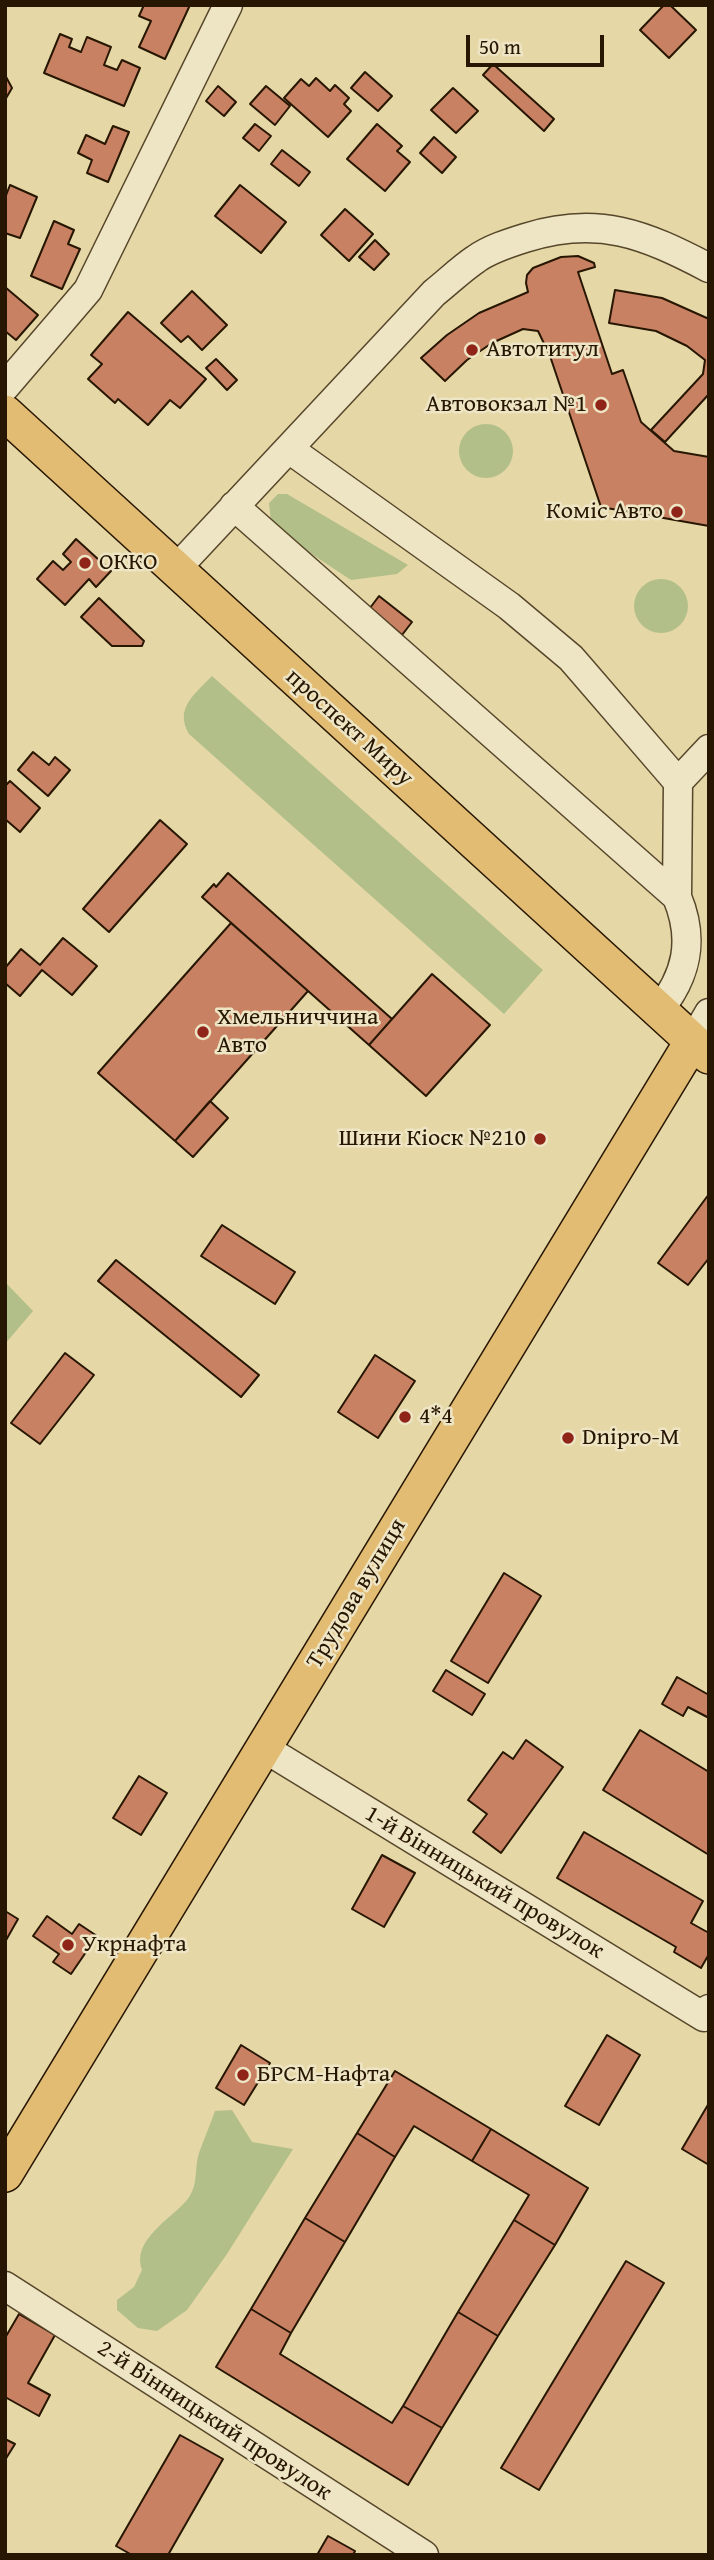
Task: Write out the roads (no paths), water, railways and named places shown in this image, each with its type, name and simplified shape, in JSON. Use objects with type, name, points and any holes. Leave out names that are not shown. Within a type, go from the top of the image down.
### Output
[{"type":"main road","name":"проспект Миру","points":[[5,413],[658,1011],[703,1037]]},
{"type":"main road","name":"Трудова вулиця","points":[[5,2174],[264,1748],[703,1037]]},
{"type":"street","points":[[5,387],[88,290],[228,5]]},
{"type":"street","points":[[176,569],[434,293],[477,258],[513,241],[541,233],[598,228],[637,235],[709,268]]},
{"type":"street","points":[[289,449],[509,606],[560,649],[678,782],[680,904],[687,952],[675,991],[658,1011]]},
{"type":"street","points":[[234,506],[680,904]]},
{"type":"street","points":[[678,782],[709,749]]},
{"type":"street","name":"1-й Вінницький провулок","points":[[264,1748],[706,2013]]},
{"type":"street","name":"2-й Вінницький провулок","points":[[5,2286],[424,2555]]},
{"type":"place","name":"Автотитул","points":[[472,350]]},
{"type":"place","name":"Автовокзал №1","points":[[601,405]]},
{"type":"place","name":"Коміс Авто","points":[[677,512]]},
{"type":"place","name":"ОККО","points":[[85,563]]},
{"type":"place","name":"Хмельниччина Авто","points":[[203,1032]]},
{"type":"place","name":"Шини Кіоск №210","points":[[540,1139]]},
{"type":"place","name":"4*4","points":[[405,1417]]},
{"type":"place","name":"Dnipro-M","points":[[568,1438]]},
{"type":"place","name":"Укрнафта","points":[[68,1945]]},
{"type":"place","name":"БРСМ-Нафта","points":[[243,2075]]}]
